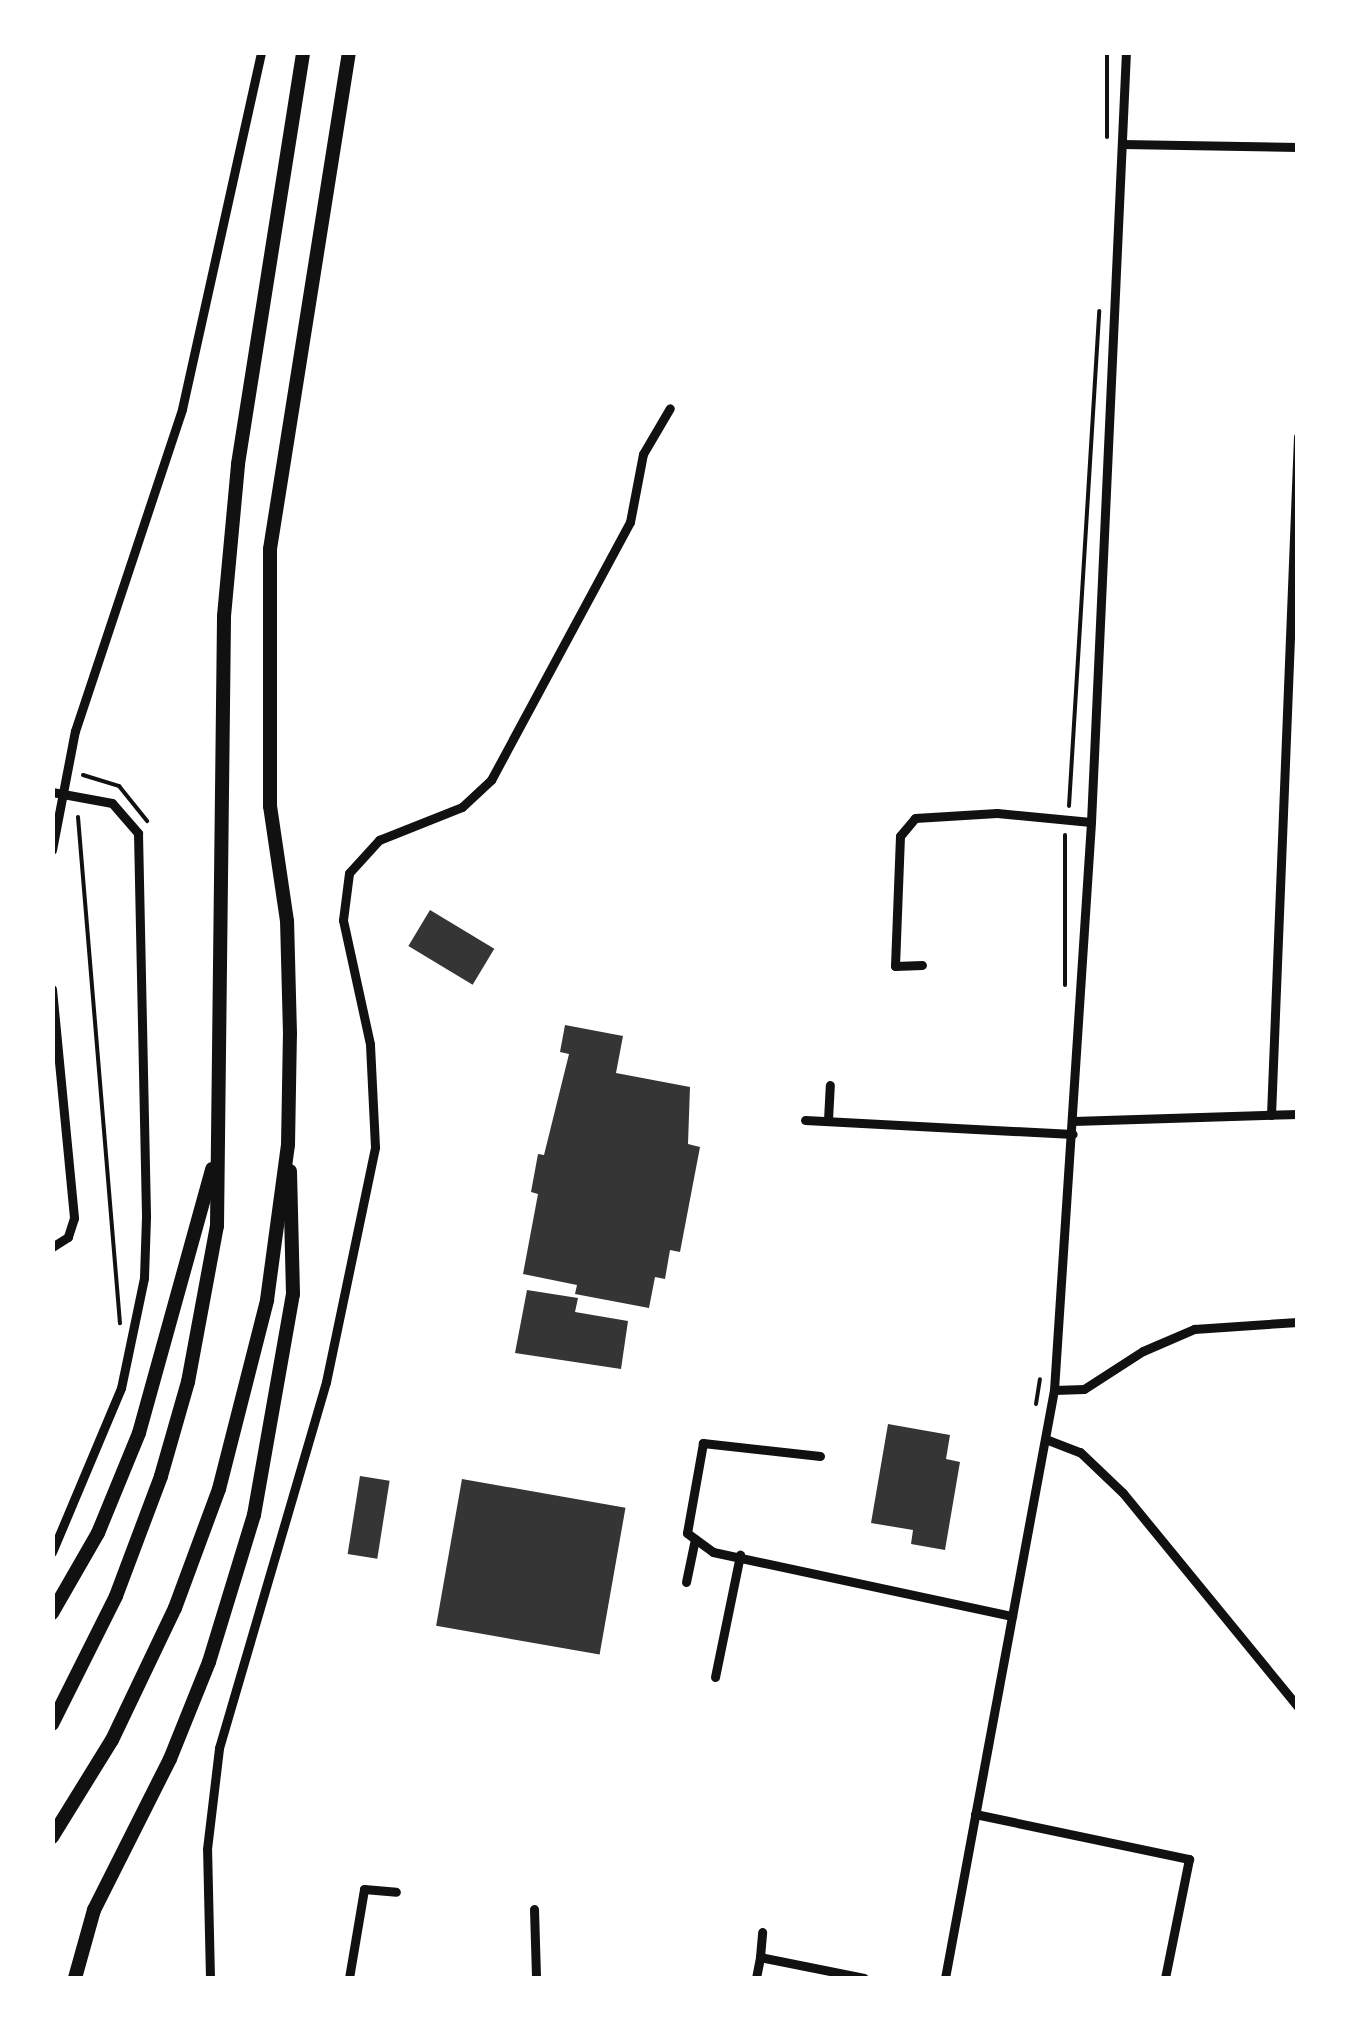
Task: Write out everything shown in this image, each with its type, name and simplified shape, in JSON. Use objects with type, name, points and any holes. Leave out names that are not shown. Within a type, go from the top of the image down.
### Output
[{"type":"highway","points":[[52,1724],[116,1596],[182,1401],[218,1226],[224,616],[238,464],[302,52]]},
{"type":"highway","points":[[75,1978],[94,1910],[170,1759],[209,1662],[254,1514],[294,1294],[288,1145],[287,922],[270,806],[270,548],[349,52]]},
{"type":"highway","points":[[52,1612],[98,1533],[139,1433],[185,1284],[219,1138]]},
{"type":"highway","points":[[52,1838],[145,1675],[219,1489],[267,1300],[288,1145]]},
{"type":"street","points":[[52,850],[57,792],[75,731],[182,410],[261,52]]},
{"type":"street","points":[[945,1978],[1048,1440],[1054,1390],[1074,1121],[1126,52]]},
{"type":"street","points":[[1122,144],[1298,147]]},
{"type":"street","points":[[210,1978],[208,1849],[219,1748],[326,1382],[375,1146],[370,1044],[343,920],[349,873],[379,840],[462,807],[491,780],[630,522],[643,454],[670,408]]},
{"type":"street","points":[[1270,1115],[1295,626],[1298,437]]},
{"type":"street","points":[[52,1552],[120,1388],[144,1278],[146,1217],[138,833],[112,803],[57,792]]},
{"type":"street","points":[[922,966],[895,966],[900,836],[915,818],[997,814],[1090,822]]},
{"type":"street","points":[[52,988],[74,1218],[68,1237],[52,1247]]},
{"type":"street","points":[[828,1120],[830,1085]]},
{"type":"street","points":[[1074,1121],[1298,1114]]},
{"type":"street","points":[[805,1120],[1073,1134]]},
{"type":"street","points":[[1054,1390],[1084,1389],[1142,1351],[1194,1329],[1298,1322]]},
{"type":"street","points":[[1048,1440],[1080,1452],[1123,1493],[1298,1707]]},
{"type":"street","points":[[820,1456],[703,1444],[687,1512],[687,1534],[713,1552],[1012,1616]]},
{"type":"street","points":[[686,1582],[695,1539]]},
{"type":"street","points":[[715,1677],[740,1555]]},
{"type":"street","points":[[975,1814],[1189,1859],[1165,1978]]},
{"type":"street","points":[[349,1978],[364,1889],[396,1892]]},
{"type":"street","points":[[534,1909],[536,1978]]},
{"type":"street","points":[[756,1978],[762,1932]]},
{"type":"street","points":[[760,1957],[864,1978]]},
{"type":"path","points":[[1107,52],[1107,140]]},
{"type":"path","points":[[1064,1002],[1066,822],[1074,779],[1100,305]]},
{"type":"path","points":[[78,817],[120,1340]]},
{"type":"path","points":[[1035,1410],[1040,1378]]},
{"type":"building","points":[[430,910],[494,949],[473,985],[408,946]]},
{"type":"building","points":[[565,1025],[623,1036],[616,1073],[690,1087],[688,1144],[700,1147],[680,1252],[670,1250],[665,1279],[655,1277],[649,1308],[575,1294],[577,1285],[523,1274],[538,1194],[531,1192],[538,1154],[544,1155],[569,1054],[560,1052]]},
{"type":"building","points":[[527,1290],[578,1298],[575,1312],[628,1321],[621,1369],[515,1353]]},
{"type":"building","points":[[888,1424],[950,1435],[946,1459],[960,1462],[945,1550],[911,1544],[913,1530],[871,1523]]},
{"type":"building","points":[[360,1476],[390,1481],[377,1559],[348,1554]]},
{"type":"building","points":[[462,1479],[625,1508],[600,1655],[436,1626]]}]
